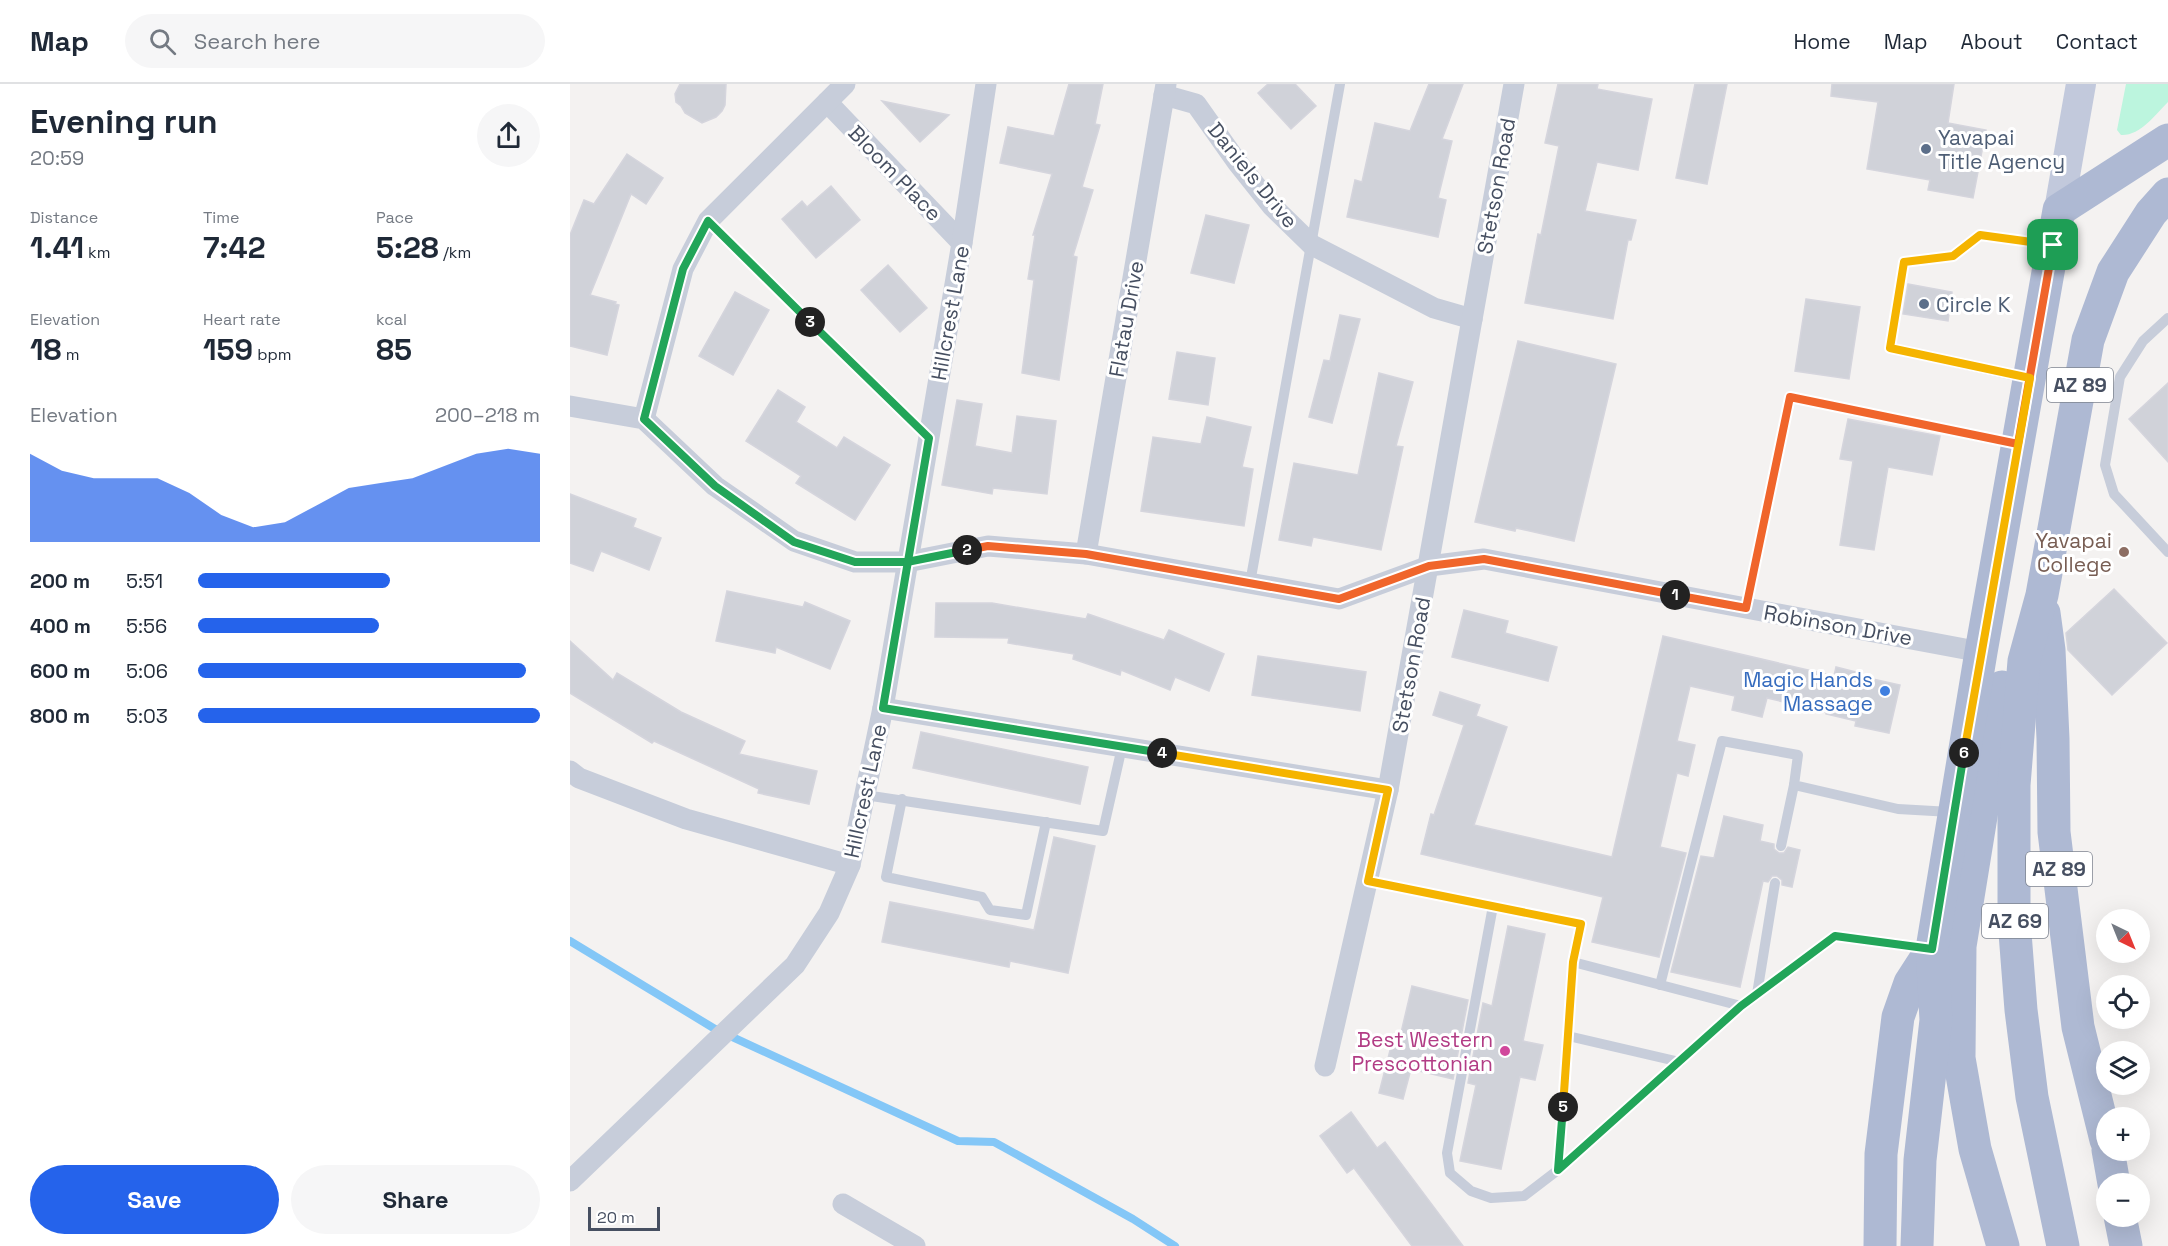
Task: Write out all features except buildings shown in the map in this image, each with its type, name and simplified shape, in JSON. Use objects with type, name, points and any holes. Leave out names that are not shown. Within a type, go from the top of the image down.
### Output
[{"type":"main road","points":[[2060,210],[2081,84]]},
{"type":"main road","points":[[2060,210],[2168,141]]},
{"type":"main road","name":"AZ 89","points":[[2098,1107],[2078,1027],[2054,832],[2049,650],[2042,595],[2088,340],[2113,272],[2151,213],[2168,194]]},
{"type":"main road","name":"AZ 89","points":[[1880,1246],[1881,1154],[1898,1017],[1910,982],[1932,949],[1981,652],[2060,210]]},
{"type":"main road","points":[[1998,556],[2008,649],[1960,946],[1959,1058],[1975,1149],[2003,1246]]},
{"type":"main road","name":"AZ 69","points":[[2042,595],[2024,661],[2014,785],[2014,920],[2021,1010],[2032,1097],[2063,1246]]},
{"type":"main road","points":[[1917,1246],[1920,1160],[1936,1020],[1932,949]]},
{"type":"main road","points":[[1859,1246],[1881,1154]]},
{"type":"main road","points":[[2122,1227],[2126,1246]]},
{"type":"street","points":[[570,406],[644,419],[683,269],[708,221],[845,84]]},
{"type":"street","name":"Hillcrest Lane","points":[[570,1181],[795,965],[829,913],[850,865],[883,708],[962,243],[986,84]]},
{"type":"street","name":"Stetson Road","points":[[1325,1066],[1388,790],[1514,84]]},
{"type":"street","name":"Daniels Drive","points":[[1165,89],[1196,104],[1272,206],[1312,245],[1434,308],[1472,318]]},
{"type":"street","name":"Flatau Drive","points":[[1086,554],[1165,89]]},
{"type":"street","name":"Bloom Place","points":[[827,102],[962,243]]},
{"type":"street","name":"Robinson Drive","points":[[644,419],[715,486],[794,542],[855,562],[907,562],[988,546],[1086,554],[1339,599],[1429,566],[1484,559],[1981,652]]},
{"type":"street","points":[[883,708],[1388,790]]},
{"type":"street","points":[[570,771],[579,778],[686,819],[850,865]]},
{"type":"street","points":[[843,1204],[915,1246]]},
{"type":"lane","points":[[1250,583],[1340,84]]},
{"type":"lane","points":[[708,221],[929,438]]},
{"type":"lane","points":[[2030,378],[1890,348],[1904,262],[1953,256],[1980,235],[2053,245]]},
{"type":"lane","points":[[2168,318],[2143,341],[2120,377],[2105,465],[2114,494],[2168,552]]},
{"type":"lane","points":[[1746,608],[1790,397],[2018,444]]},
{"type":"lane","points":[[1660,985],[1722,741],[1798,755],[1781,846]]},
{"type":"lane","points":[[865,795],[1103,831],[1122,747]]},
{"type":"lane","points":[[1794,785],[1898,809],[1954,812]]},
{"type":"lane","points":[[902,799],[886,877],[982,897],[990,910],[1026,915],[1046,822]]},
{"type":"lane","points":[[1368,881],[1581,924],[1573,962],[1558,1170]]},
{"type":"lane","points":[[1756,994],[1774,883]]},
{"type":"lane","points":[[1493,906],[1447,1154],[1450,1173],[1471,1191],[1491,1198],[1524,1196],[1558,1170],[1741,1006],[1835,936],[1932,949]]},
{"type":"lane","points":[[1573,962],[1741,1006]]},
{"type":"lane","points":[[1568,1036],[1680,1062]]},
{"type":"green space","points":[[2126,84],[2168,84],[2168,102],[2141,128],[2121,135],[2117,130]]},
{"type":"waterway","points":[[570,941],[715,1029],[958,1141],[994,1142],[1133,1219],[1175,1246]]},
{"type":"place","name":"Yavapai Title Agency","points":[[1926,149]]},
{"type":"place","name":"Circle K","points":[[1924,304]]},
{"type":"place","name":"Yavapai College","points":[[2124,552]]},
{"type":"place","name":"Magic Hands Massage","points":[[1885,691]]},
{"type":"place","name":"Best Western Prescottonian","points":[[1505,1051]]},
{"type":"route","points":[[2053,245],[1980,235],[1953,256],[1904,262],[1890,348],[1969,367],[2030,378],[1981,652],[1932,949],[1835,936],[1741,1006],[1558,1170],[1573,962],[1581,924],[1368,881],[1388,790],[883,708],[907,562],[929,438],[708,221],[683,269],[644,419],[715,486],[794,542],[855,562],[907,562],[988,546],[1086,554],[1339,599],[1429,566],[1484,559],[1746,608],[1790,397],[2018,444],[2053,245]]}]
